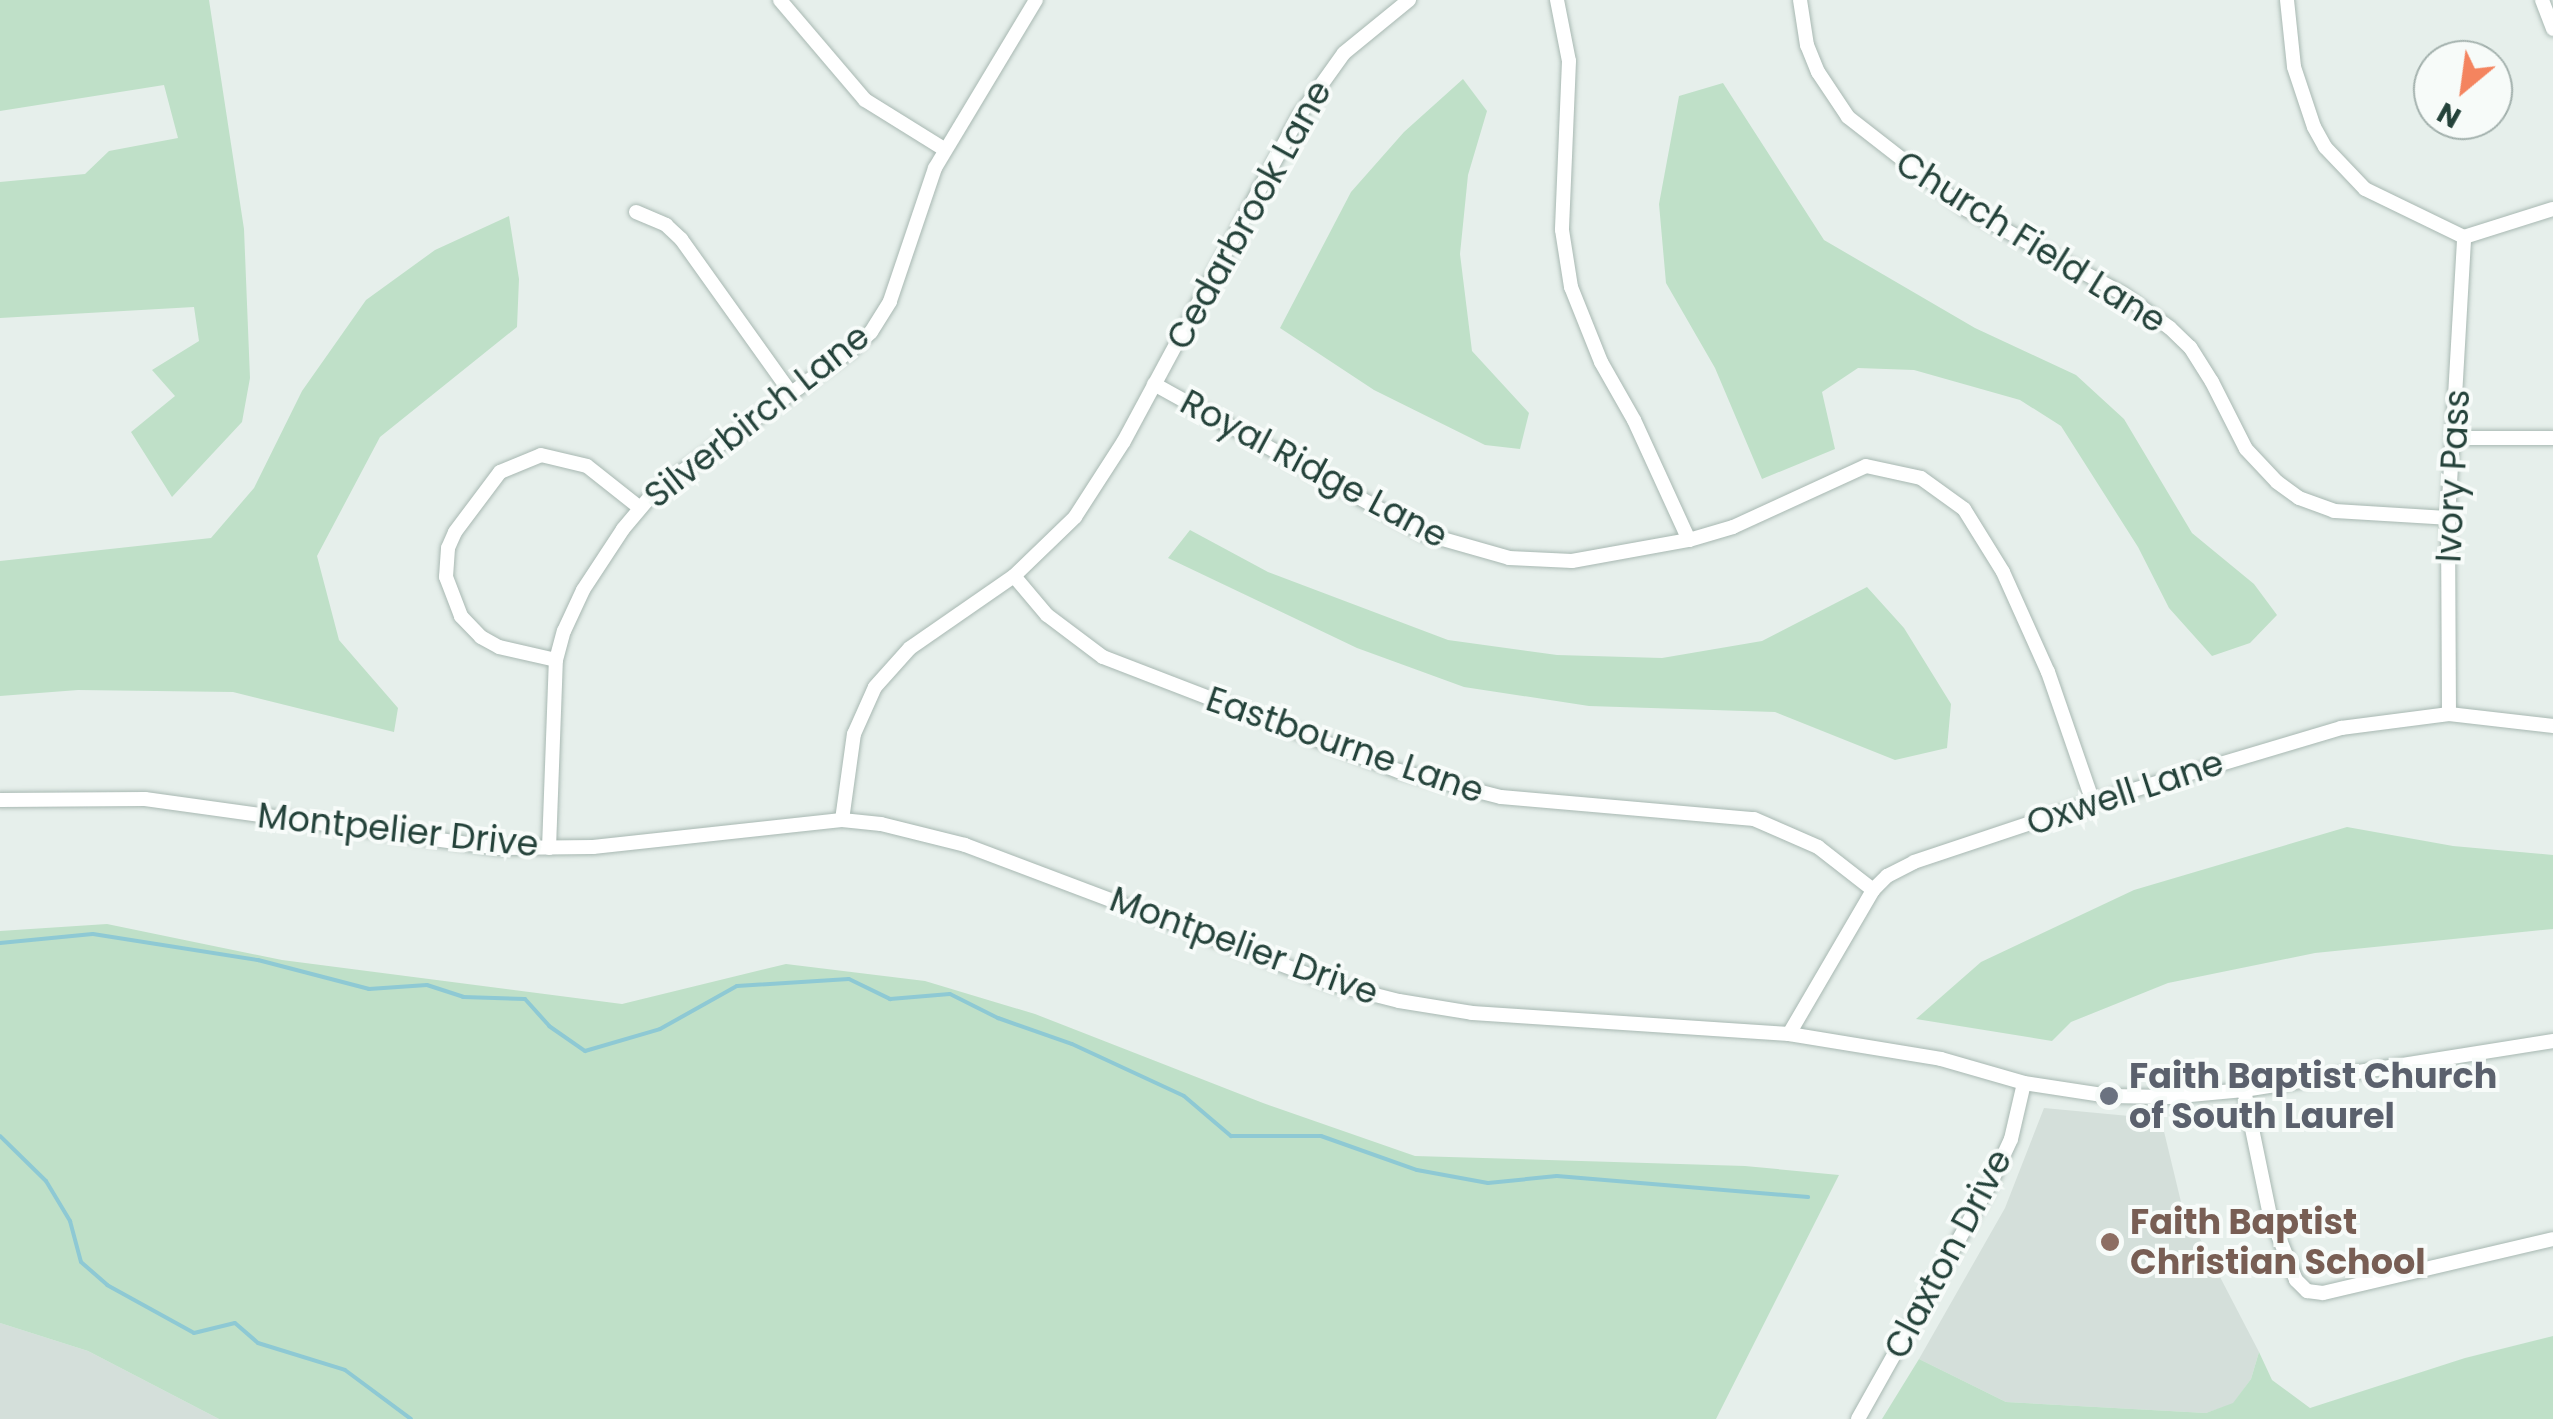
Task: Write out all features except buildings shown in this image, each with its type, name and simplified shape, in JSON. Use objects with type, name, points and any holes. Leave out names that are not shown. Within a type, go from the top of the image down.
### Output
[{"type":"street","points":[[780,0],[865,100],[944,149]]},
{"type":"street","name":"Silverbirch Lane","points":[[549,848],[556,660],[564,630],[583,590],[639,507],[687,464],[850,352],[880,318],[944,149],[1036,0]]},
{"type":"street","name":"Cedarbrook Lane","points":[[842,820],[854,734],[875,687],[910,648],[1014,576],[1061,533],[1086,502],[1299,116],[1344,53],[1409,0]]},
{"type":"street","points":[[1557,0],[1568,62],[1562,230],[1571,287],[1601,362],[1634,420],[1690,540]]},
{"type":"street","name":"Church Field Lane","points":[[1800,0],[1807,44],[1818,72],[1848,117],[1966,208],[2134,301],[2170,328],[2212,382],[2246,449],[2276,482],[2299,498],[2334,511],[2448,518]]},
{"type":"street","points":[[2287,0],[2294,67],[2304,101],[2326,147],[2356,181],[2386,203],[2464,237],[2553,210]]},
{"type":"street","points":[[2542,0],[2553,29]]},
{"type":"street","points":[[636,212],[666,225],[681,238],[790,392]]},
{"type":"street","name":"Ivory Pass","points":[[2449,714],[2448,518],[2464,237]]},
{"type":"street","name":"Royal Ridge Lane","points":[[1154,384],[1425,534],[1478,553],[1572,561],[1690,540],[1734,527],[1866,466],[1921,478],[1964,509],[2003,572],[2048,672],[2094,802]]},
{"type":"street","points":[[2455,438],[2553,438]]},
{"type":"street","points":[[556,660],[499,646],[481,637],[461,616],[446,577],[455,532],[500,472],[541,456],[587,466],[639,507]]},
{"type":"street","name":"Eastbourne Lane","points":[[1014,576],[1047,615],[1104,657],[1382,765],[1500,797],[1754,819],[1818,847],[1873,890]]},
{"type":"street","name":"Oxwell Lane","points":[[1789,1034],[1873,890],[1887,876],[1914,862],[2094,802],[2341,728],[2449,714],[2553,726]]},
{"type":"street","name":"Montpelier Drive","points":[[0,800],[34,796],[145,799],[452,844],[549,848],[842,820],[881,824],[965,845],[1332,984],[1399,1001],[1492,1015],[1789,1034],[1941,1059],[2024,1083],[2109,1096],[2169,1097],[2244,1090],[2553,1041]]},
{"type":"street","name":"Claxton Drive","points":[[1858,1419],[1998,1169],[2011,1140],[2024,1083]]},
{"type":"street","points":[[2244,1090],[2270,1216],[2296,1280],[2307,1291],[2323,1293],[2553,1239]]},
{"type":"shaded area","points":[[2044,1108],[2161,1119],[2181,1202],[2259,1352],[2251,1379],[2233,1404],[2206,1413],[2006,1402],[1919,1359],[2005,1208]]},
{"type":"shaded area","points":[[0,1323],[88,1351],[219,1419],[0,1419]]},
{"type":"green space","points":[[0,0],[209,0],[244,229],[250,378],[242,422],[172,497],[131,432],[175,396],[152,370],[199,341],[194,307],[0,318],[0,182],[85,174],[109,151],[178,138],[164,85],[0,111]]},
{"type":"green space","points":[[1463,79],[1487,111],[1468,175],[1460,254],[1472,351],[1529,413],[1520,449],[1485,445],[1374,390],[1280,328],[1351,192],[1404,132]]},
{"type":"green space","points":[[1723,83],[1824,240],[1975,328],[2076,375],[2124,419],[2192,533],[2254,584],[2277,615],[2250,643],[2212,656],[2169,608],[2138,547],[2061,426],[2020,400],[1914,370],[1858,368],[1822,392],[1835,449],[1762,479],[1715,368],[1666,283],[1659,204],[1679,96]]},
{"type":"green space","points":[[509,216],[519,279],[517,327],[380,437],[317,556],[339,640],[398,708],[394,732],[233,692],[78,690],[0,696],[0,561],[211,538],[254,488],[302,391],[366,300],[435,250]]},
{"type":"green space","points":[[1190,530],[1268,572],[1448,640],[1557,655],[1662,658],[1762,641],[1867,587],[1904,628],[1951,704],[1947,748],[1895,760],[1775,712],[1589,706],[1464,687],[1357,648],[1168,558]]},
{"type":"green space","points":[[2347,827],[2453,846],[2553,855],[2553,929],[2315,953],[2168,983],[2071,1022],[2052,1041],[1916,1019],[1981,962],[2134,890]]},
{"type":"green space","points":[[107,924],[282,960],[622,1004],[786,964],[925,981],[1035,1014],[1263,1103],[1415,1156],[1745,1166],[1839,1175],[1716,1419],[219,1419],[88,1351],[0,1323],[0,931]]},
{"type":"green space","points":[[2553,1336],[2553,1419],[1882,1419],[1919,1359],[2006,1402],[2206,1413],[2233,1403],[2251,1379],[2259,1352],[2272,1380],[2310,1408],[2465,1358]]},
{"type":"waterway","points":[[0,943],[93,934],[258,960],[369,989],[427,985],[463,997],[525,999],[549,1026],[585,1051],[660,1029],[737,986],[849,979],[890,999],[950,994],[998,1018],[1072,1044],[1184,1096],[1231,1136],[1321,1136],[1417,1170],[1488,1183],[1557,1176],[1808,1197]]},
{"type":"waterway","points":[[0,1136],[46,1181],[70,1221],[81,1262],[107,1285],[194,1333],[235,1323],[258,1343],[345,1370],[411,1419]]},
{"type":"place","name":"Faith Baptist Church of South Laurel","points":[[2109,1096]]},
{"type":"place","name":"Faith Baptist Christian School","points":[[2110,1242]]}]
